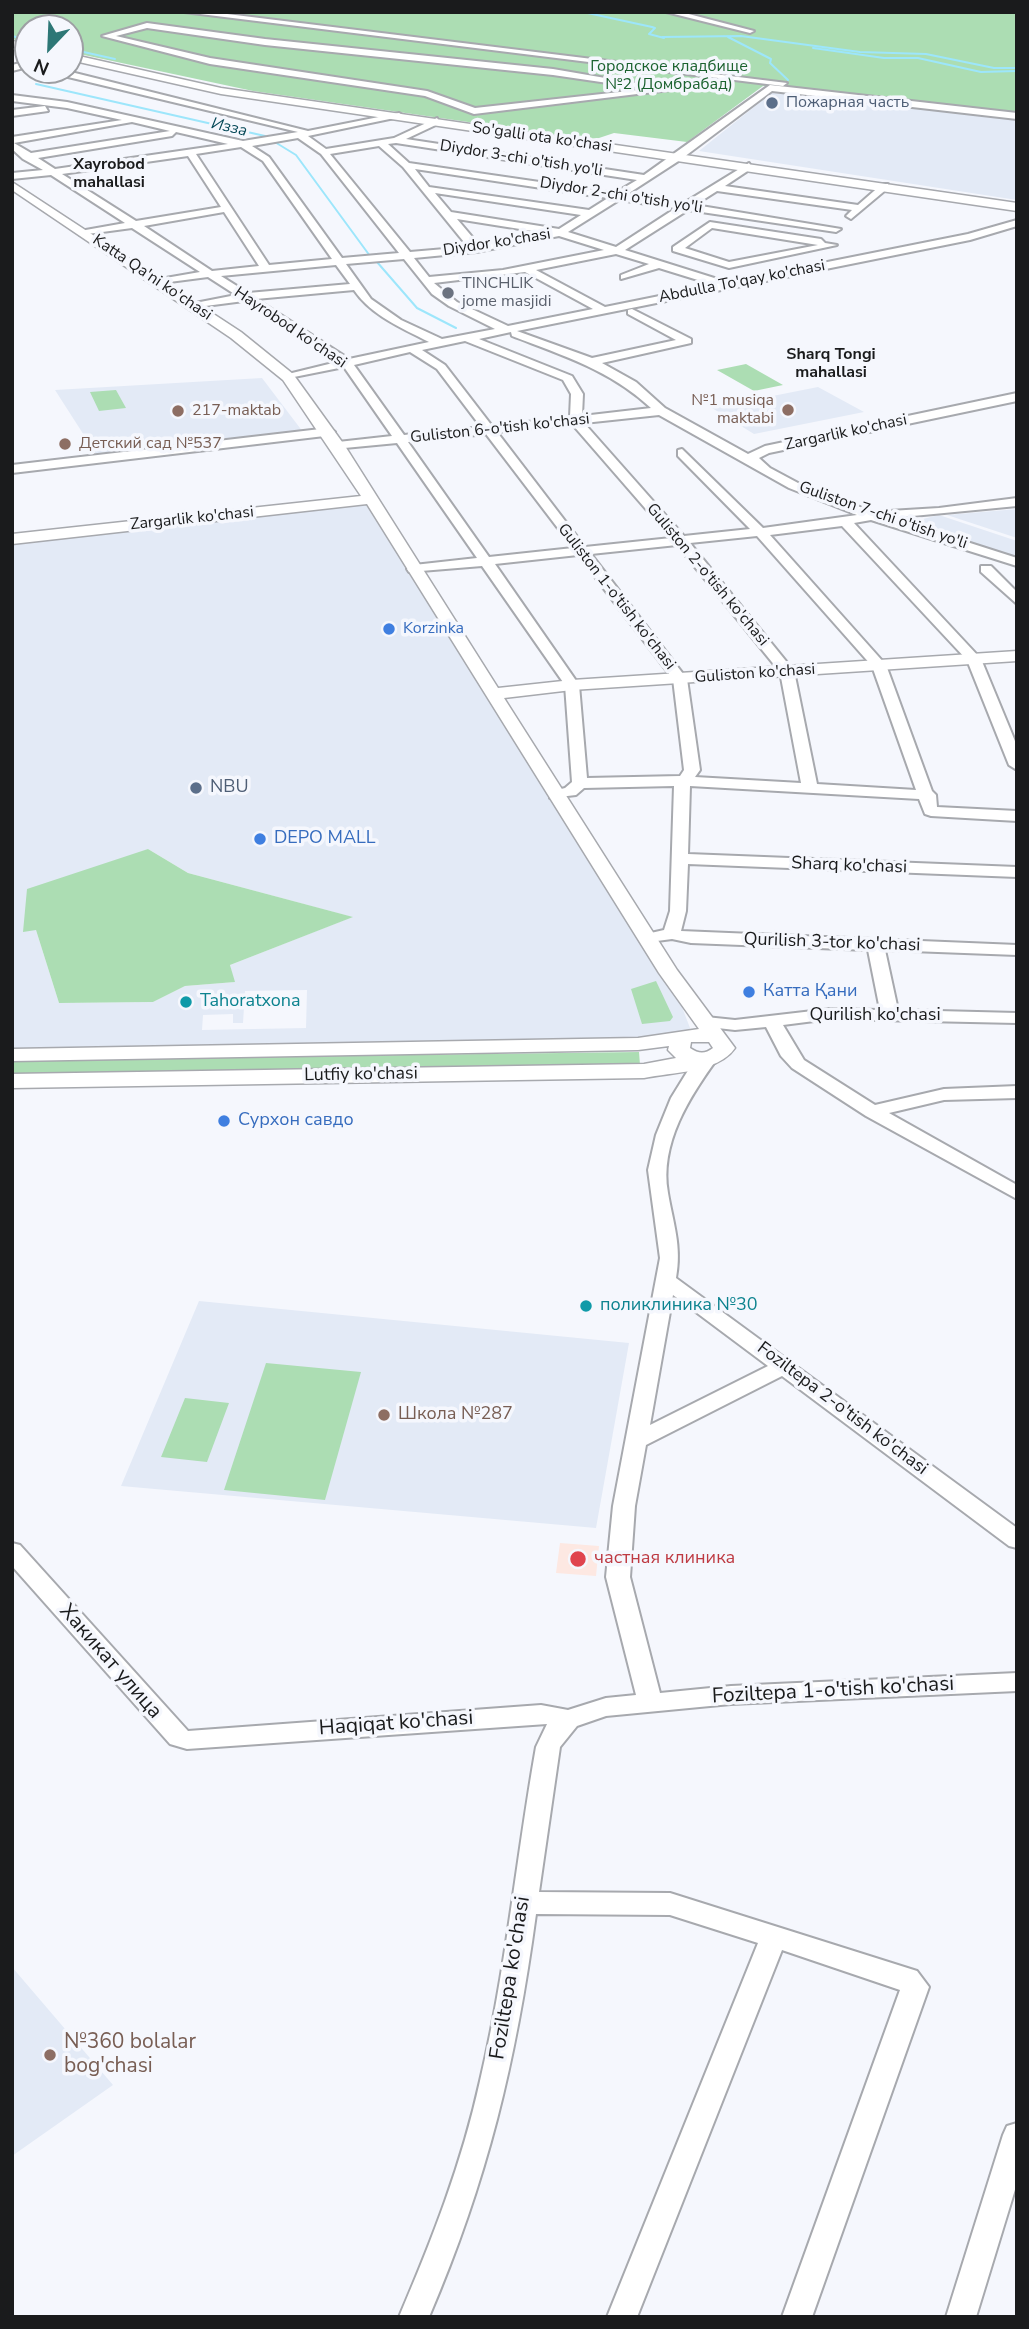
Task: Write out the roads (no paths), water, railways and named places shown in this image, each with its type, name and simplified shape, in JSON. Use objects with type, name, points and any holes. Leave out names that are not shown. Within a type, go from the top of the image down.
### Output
[{"type":"main road","name":"So'galli ota ko'chasi","points":[[84,59],[223,90],[1017,206]]},
{"type":"main road","name":"Katta Qa'ni ko'chasi","points":[[12,185],[19,195],[84,233],[194,306],[264,355],[288,377],[338,446],[669,973],[691,1047]]},
{"type":"main road","name":"Zargarlik ko'chasi","points":[[12,536],[370,497]]},
{"type":"main road","name":"Guliston ko'chasi","points":[[494,694],[572,685],[1017,656]]},
{"type":"main road","name":"Lutfiy ko'chasi","points":[[12,1055],[638,1044],[691,1047],[708,1059]]},
{"type":"main road","name":"Lutfiy ko'chasi","points":[[12,1081],[657,1070],[677,1073],[691,1047]]},
{"type":"street","points":[[188,12],[1017,110]]},
{"type":"street","points":[[243,19],[252,12]]},
{"type":"street","points":[[670,12],[750,31]]},
{"type":"street","points":[[526,69],[674,89],[474,111],[427,94],[261,71],[106,36],[147,25],[265,43],[526,69],[544,55]]},
{"type":"street","points":[[84,78],[312,133]]},
{"type":"street","name":"Diydor ko'chasi","points":[[158,282],[209,274],[476,249],[560,233],[678,157],[770,88],[1017,116]]},
{"type":"street","points":[[194,103],[223,90]]},
{"type":"street","points":[[12,98],[66,105],[243,144],[266,159],[355,287],[386,315],[441,343]]},
{"type":"street","points":[[12,113],[66,105]]},
{"type":"street","points":[[34,110],[45,117]]},
{"type":"street","points":[[12,176],[50,169],[106,166],[312,133],[398,116]]},
{"type":"street","points":[[12,142],[138,120]]},
{"type":"street","points":[[324,152],[396,140],[436,122]]},
{"type":"street","points":[[56,124],[67,131]]},
{"type":"street","points":[[12,160],[184,131]]},
{"type":"street","name":"Guliston 7-chi o'tish yo'li","points":[[300,135],[324,152],[436,292],[453,304],[512,332],[591,362],[632,384],[661,411],[785,482],[1017,562]]},
{"type":"street","name":"Diydor 3-chi o'tish yo'li","points":[[396,140],[646,178]]},
{"type":"street","name":"Hayrobod ko'chasi","points":[[12,142],[347,363],[482,561],[572,685]]},
{"type":"street","points":[[381,143],[406,165],[476,249]]},
{"type":"street","points":[[190,152],[266,269]]},
{"type":"street","name":"Diydor 2-chi o'tish yo'li","points":[[406,165],[836,229]]},
{"type":"street","points":[[428,280],[527,269],[617,251],[748,167]]},
{"type":"street","points":[[863,258],[821,242],[710,225],[677,249],[729,265],[821,242],[884,187]]},
{"type":"street","points":[[718,188],[860,208]]},
{"type":"street","points":[[426,189],[590,213]]},
{"type":"street","points":[[84,233],[227,209]]},
{"type":"street","points":[[448,215],[560,233],[726,286]]},
{"type":"street","name":"Abdulla To'qay ko'chasi","points":[[288,377],[467,338],[632,312],[863,258],[970,237],[1017,223]]},
{"type":"street","points":[[747,244],[762,232]]},
{"type":"street","name":"Abdulla To'qay ko'chasi","points":[[556,323],[603,310],[726,286],[764,282],[1017,232]]},
{"type":"street","points":[[625,277],[689,253]]},
{"type":"street","points":[[527,269],[603,310]]},
{"type":"street","points":[[194,306],[245,297],[355,287]]},
{"type":"street","points":[[591,362],[687,341],[632,312]]},
{"type":"street","points":[[467,338],[568,378],[577,394],[576,421]]},
{"type":"street","name":"Guliston 1-o'tish ko'chasi","points":[[413,349],[441,367],[680,679],[692,770],[684,781],[678,911],[672,934]]},
{"type":"street","name":"Zargarlik ko'chasi","points":[[1017,391],[764,444],[772,448],[1017,397]]},
{"type":"street","name":"Guliston 6-o'tish ko'chasi","points":[[338,446],[661,411]]},
{"type":"street","name":"Guliston 2-o'tish ko'chasi","points":[[576,421],[680,540],[787,671],[810,789]]},
{"type":"street","points":[[12,469],[95,462],[328,432]]},
{"type":"street","points":[[722,446],[740,450],[772,448]]},
{"type":"street","points":[[753,462],[752,455],[772,448]]},
{"type":"street","points":[[682,453],[760,532],[879,665],[934,813],[1017,816]]},
{"type":"street","points":[[414,569],[846,522],[876,515],[939,512],[1017,502]]},
{"type":"street","points":[[846,522],[974,659],[1017,765]]},
{"type":"street","points":[[986,569],[1017,600]]},
{"type":"street","points":[[572,685],[580,783]]},
{"type":"street","points":[[556,795],[569,792],[580,783],[684,781],[928,795]]},
{"type":"street","name":"Sharq ko'chasi","points":[[681,859],[1017,872]]},
{"type":"street","name":"Qurilish 3-tor ko'chasi","points":[[648,939],[672,934],[691,938],[1017,950]]},
{"type":"street","points":[[875,944],[890,1014]]},
{"type":"street","name":"Qurilish ko'chasi","points":[[691,1047],[735,1025],[830,1014],[1017,1018]]},
{"type":"street","points":[[771,1020],[793,1060],[873,1112],[1017,1193]]},
{"type":"street","points":[[568,1719],[606,1707],[650,1702],[619,1584],[624,1506],[666,1280],[670,1243],[658,1191],[657,1170],[691,1047]]},
{"type":"street","points":[[873,1112],[925,1096],[957,1092],[1017,1092]]},
{"type":"street","name":"Foziltepa 2-o'tish ko'chasi","points":[[666,1280],[1017,1540]]},
{"type":"street","points":[[636,1441],[785,1366]]},
{"type":"street","name":"Хакикат улица","points":[[12,1551],[172,1732],[187,1740],[224,1737]]},
{"type":"street","name":"Foziltepa 1-o'tish ko'chasi","points":[[650,1702],[731,1695],[1017,1682]]},
{"type":"street","name":"Haqiqat ko'chasi","points":[[224,1737],[541,1714],[568,1719]]},
{"type":"street","name":"Foziltepa ko'chasi","points":[[414,2317],[464,2193],[484,2127],[508,2010],[548,1747],[555,1732],[568,1719]]},
{"type":"street","points":[[523,1903],[658,1902],[775,1935],[907,1979],[915,1987],[797,2317]]},
{"type":"street","points":[[622,2317],[775,1935]]},
{"type":"street","points":[[961,2317],[1017,2135]]},
{"type":"waterway","points":[[583,12],[652,27],[655,28],[649,34],[664,38]]},
{"type":"waterway","points":[[662,37],[741,36],[860,52],[926,54],[994,68],[1017,68]]},
{"type":"waterway","points":[[728,37],[771,59],[770,63],[788,80]]},
{"type":"waterway","points":[[813,48],[884,58],[918,58],[981,72],[1017,71]]},
{"type":"waterway","points":[[84,52],[115,59]]},
{"type":"waterway","name":"Изза","points":[[36,84],[265,136],[296,155],[370,256]]},
{"type":"waterway","name":"Изза","points":[[377,262],[417,308],[456,328]]},
{"type":"place","name":"Пожарная часть","points":[[772,103]]},
{"type":"place","name":"TINCHLIK jome masjidi","points":[[448,293]]},
{"type":"place","name":"№1 musiqa maktabi","points":[[788,410]]},
{"type":"place","name":"217-maktab","points":[[178,411]]},
{"type":"place","name":"Детский сад №537","points":[[65,444]]},
{"type":"place","name":"Korzinka","points":[[389,629]]},
{"type":"place","name":"NBU","points":[[196,788]]},
{"type":"place","name":"DEPO MALL","points":[[260,839]]},
{"type":"place","name":"Катта Қани","points":[[749,992]]},
{"type":"place","name":"Tahoratxona","points":[[186,1002]]},
{"type":"place","name":"Сурхон савдо","points":[[224,1121]]},
{"type":"place","name":"поликлиника №30","points":[[586,1306]]},
{"type":"place","name":"Школа №287","points":[[384,1415]]},
{"type":"place","name":"частная клиника","points":[[578,1559]]},
{"type":"place","name":"№360 bolalar bog'chasi","points":[[50,2055]]},
{"type":"district","name":"Xayrobod mahallasi","points":[[109,174]]},
{"type":"district","name":"Sharq Tongi mahallasi","points":[[831,364]]},
{"type":"park label","name":"Городское кладбище №2 (Домбрабад)","points":[[669,76]]}]
